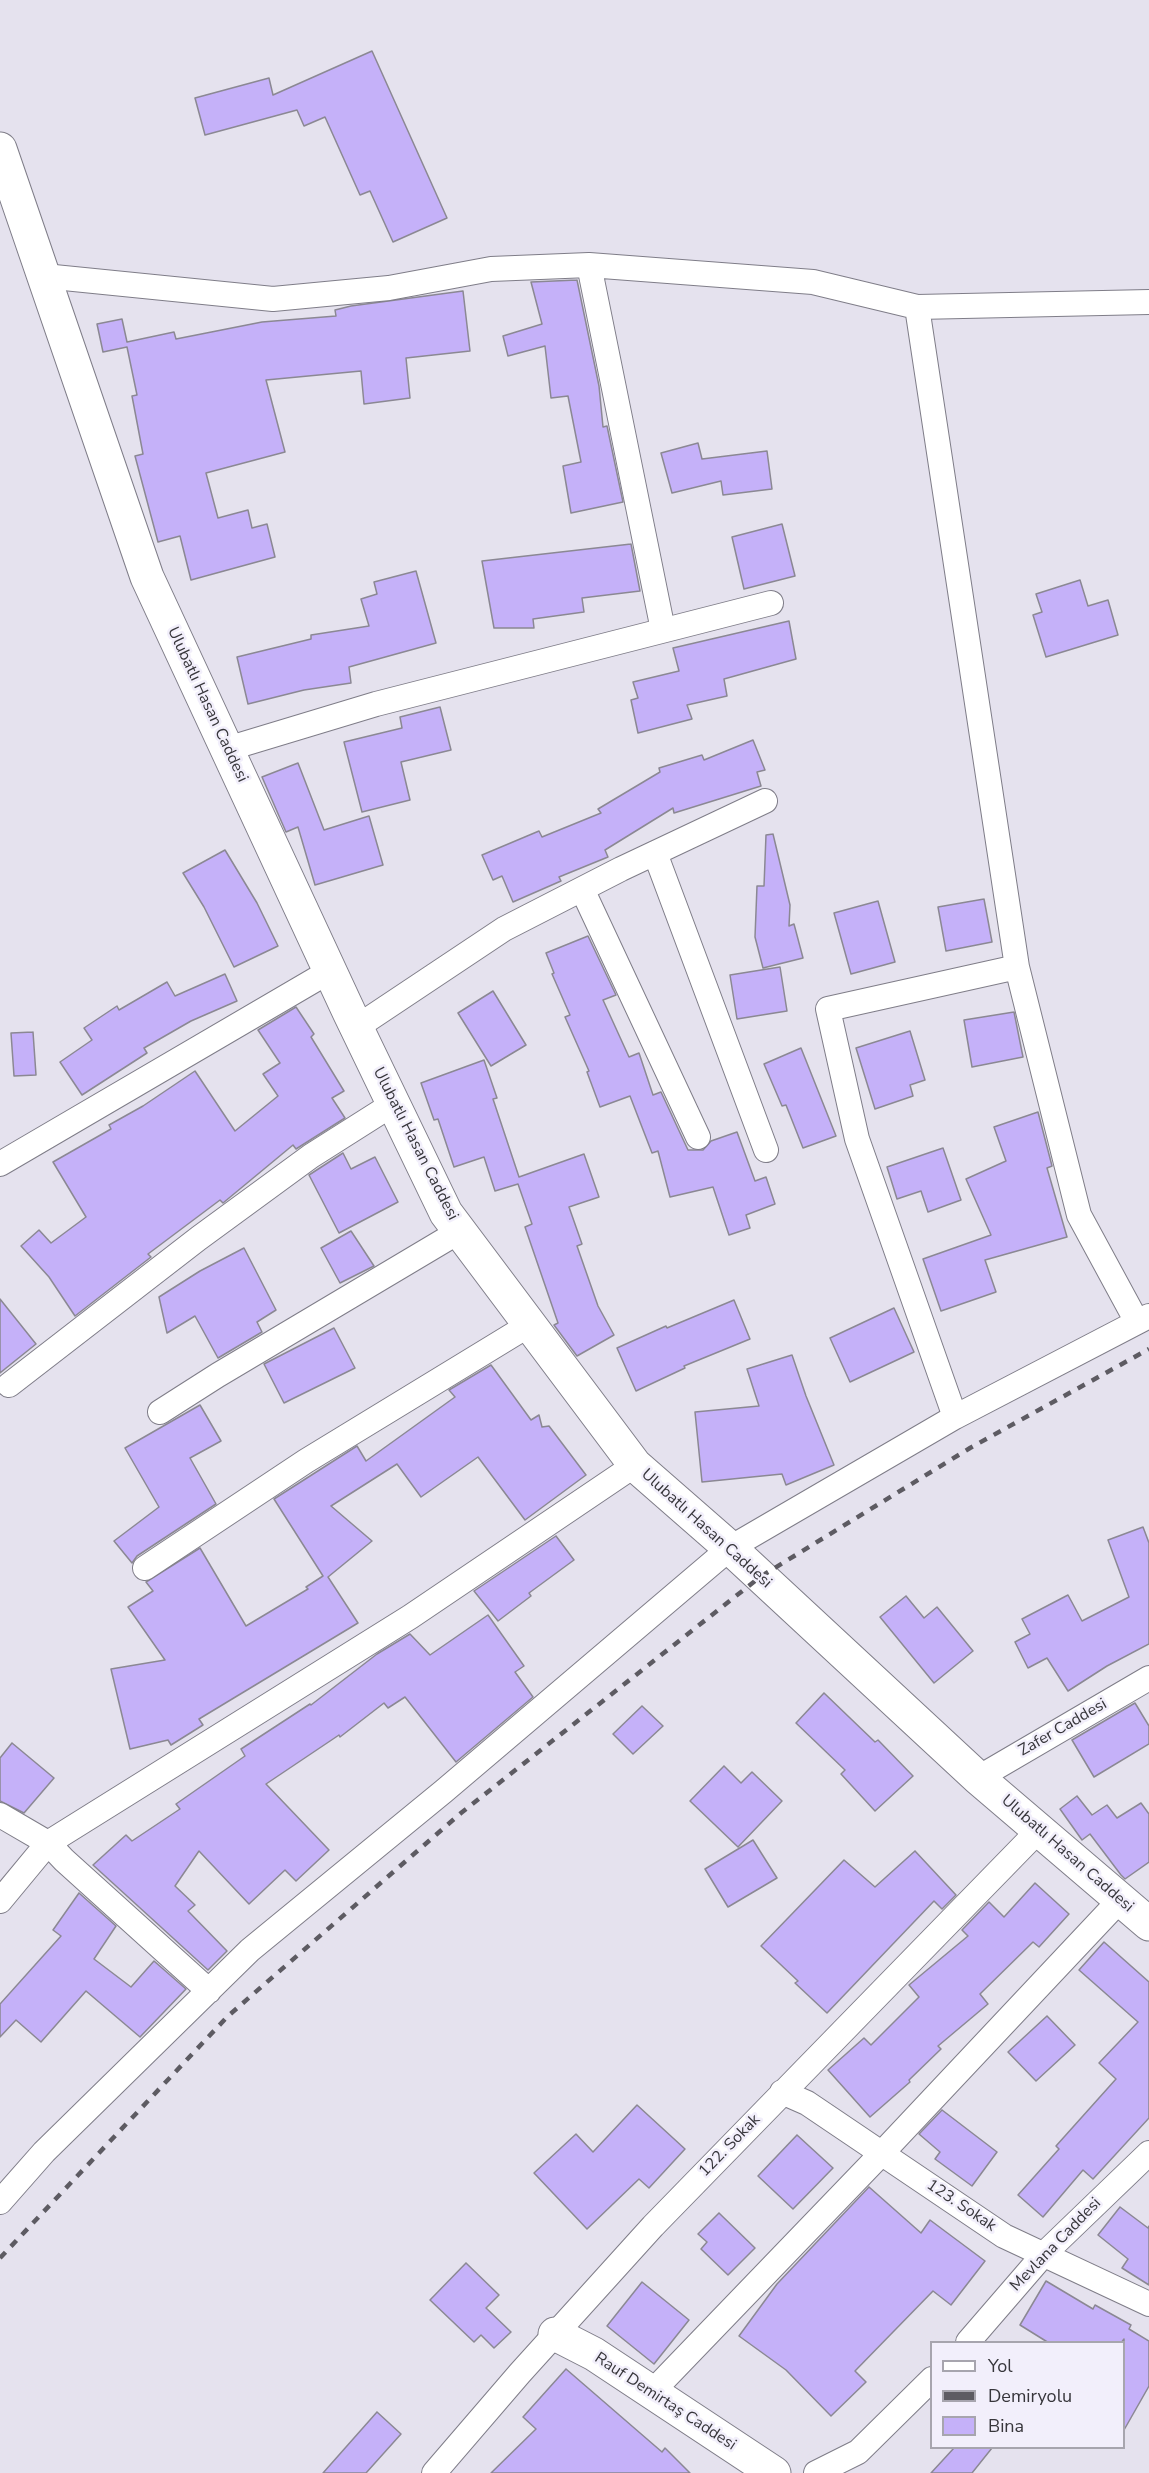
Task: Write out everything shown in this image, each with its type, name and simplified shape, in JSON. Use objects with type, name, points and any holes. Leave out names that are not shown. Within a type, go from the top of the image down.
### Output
[{"type":"street","name":"Ulubatlı Hasan Caddesi","points":[[0,149],[147,577],[330,971],[446,1213],[635,1465],[730,1548],[978,1778],[1140,1914]]},
{"type":"street","points":[[589,265],[663,630]]},
{"type":"street","points":[[44,276],[273,299],[389,288],[491,269],[589,265],[813,282],[917,307],[1149,302]]},
{"type":"street","points":[[0,2202],[44,2152],[250,1950],[444,1791],[730,1548],[955,1417],[1143,1319],[1079,1215],[1017,967],[917,307]]},
{"type":"street","points":[[227,749],[376,704],[771,603]]},
{"type":"street","points":[[357,1027],[504,929],[765,801]]},
{"type":"street","points":[[655,853],[766,1150]]},
{"type":"street","points":[[582,889],[698,1137]]},
{"type":"street","points":[[955,1417],[857,1139],[828,1009],[1017,967]]},
{"type":"street","points":[[0,1164],[330,971]]},
{"type":"street","points":[[9,1385],[208,1231],[311,1156],[393,1104]]},
{"type":"street","points":[[160,1412],[460,1231]]},
{"type":"street","points":[[145,1568],[306,1461],[529,1325]]},
{"type":"street","points":[[0,1901],[48,1843],[410,1617],[635,1465]]},
{"type":"street","name":"Zafer Caddesi","points":[[978,1778],[1149,1678]]},
{"type":"street","points":[[0,1815],[48,1843],[208,1991]]},
{"type":"street","name":"122. Sokak","points":[[434,2473],[653,2226],[1039,1830]]},
{"type":"street","points":[[651,2392],[882,2153],[1140,1914]]},
{"type":"street","name":"123. Sokak","points":[[782,2092],[807,2103],[1004,2235],[1149,2304]]},
{"type":"street","name":"Mevlana Caddesi","points":[[970,2341],[1044,2254],[1149,2153]]},
{"type":"street","name":"Rauf Demirtaş Caddesi","points":[[555,2334],[594,2354],[774,2473]]},
{"type":"street","points":[[816,2473],[858,2452],[930,2381]]},
{"type":"building","points":[[372,51],[447,218],[393,242],[370,191],[360,195],[325,117],[304,126],[297,110],[205,135],[195,98],[269,78],[273,95]]},
{"type":"building","points":[[577,280],[599,386],[603,427],[607,426],[623,502],[571,513],[563,466],[581,462],[568,396],[551,398],[545,346],[508,356],[503,336],[542,324],[531,282]]},
{"type":"building","points":[[463,291],[470,351],[406,358],[410,398],[364,404],[361,371],[266,380],[285,452],[206,473],[218,518],[248,510],[252,528],[267,524],[275,557],[191,580],[180,536],[158,542],[135,456],[143,454],[132,396],[137,395],[127,347],[103,352],[97,324],[122,319],[127,342],[174,332],[176,339],[262,322],[336,316],[335,310],[351,306]]},
{"type":"building","points":[[698,443],[702,459],[767,451],[772,489],[723,495],[721,481],[672,493],[661,453]]},
{"type":"building","points":[[782,524],[795,576],[744,589],[732,537]]},
{"type":"building","points":[[631,544],[640,591],[582,598],[584,612],[533,619],[534,628],[494,628],[482,561]]},
{"type":"building","points":[[416,571],[436,643],[349,667],[351,683],[304,690],[248,704],[237,657],[311,639],[311,635],[369,626],[361,599],[377,594],[374,582]]},
{"type":"building","points":[[1080,580],[1088,606],[1108,600],[1118,635],[1046,657],[1033,615],[1042,612],[1036,594]]},
{"type":"building","points":[[789,621],[796,659],[724,679],[727,696],[687,705],[692,719],[638,733],[631,700],[638,698],[633,682],[679,671],[673,648]]},
{"type":"building","points":[[440,707],[451,750],[401,762],[410,800],[362,812],[344,742],[402,728],[400,717]]},
{"type":"building","points":[[753,740],[765,770],[757,772],[761,786],[674,813],[673,808],[605,850],[608,857],[559,877],[561,881],[513,902],[502,876],[493,880],[482,855],[539,831],[542,837],[601,813],[598,809],[660,772],[659,768],[702,755],[704,760]]},
{"type":"building","points":[[298,763],[324,830],[369,816],[383,865],[315,885],[298,827],[286,832],[262,777]]},
{"type":"building","points":[[773,834],[790,905],[789,926],[794,924],[803,958],[763,968],[755,937],[757,886],[764,886],[766,835]]},
{"type":"building","points":[[225,850],[257,903],[278,946],[234,967],[204,907],[183,873]]},
{"type":"building","points":[[984,899],[992,942],[946,951],[938,907]]},
{"type":"building","points":[[878,901],[895,962],[851,974],[834,913]]},
{"type":"building","points":[[588,936],[616,995],[603,1000],[629,1057],[639,1053],[653,1095],[661,1092],[688,1150],[703,1150],[711,1141],[737,1132],[755,1181],[766,1177],[775,1204],[746,1215],[750,1228],[729,1235],[713,1187],[670,1197],[658,1151],[652,1153],[630,1096],[600,1107],[587,1072],[589,1071],[565,1017],[570,1015],[552,974],[554,973],[546,953]]},
{"type":"building","points":[[780,967],[787,1011],[737,1019],[730,975]]},
{"type":"building","points":[[225,974],[237,1001],[191,1021],[144,1048],[147,1053],[82,1095],[60,1062],[92,1040],[84,1028],[117,1006],[119,1010],[167,982],[175,996]]},
{"type":"building","points":[[493,991],[526,1045],[491,1066],[458,1013]]},
{"type":"building","points":[[296,1007],[314,1034],[311,1037],[344,1091],[332,1098],[345,1118],[296,1149],[293,1145],[223,1203],[220,1200],[148,1254],[151,1257],[75,1316],[49,1277],[21,1246],[39,1230],[51,1243],[86,1217],[53,1162],[111,1129],[109,1125],[143,1106],[195,1071],[235,1131],[278,1096],[263,1074],[280,1063],[258,1030]]},
{"type":"building","points":[[1014,1012],[1023,1057],[972,1067],[964,1020]]},
{"type":"building","points":[[910,1031],[925,1080],[910,1085],[913,1096],[875,1109],[856,1048]]},
{"type":"building","points":[[33,1032],[36,1075],[14,1076],[11,1033]]},
{"type":"building","points":[[801,1048],[836,1136],[803,1148],[786,1105],[782,1106],[764,1064]]},
{"type":"building","points":[[484,1060],[497,1098],[493,1099],[519,1177],[584,1154],[599,1197],[569,1207],[582,1244],[577,1246],[598,1306],[614,1335],[577,1356],[554,1325],[558,1323],[525,1227],[532,1224],[518,1184],[495,1191],[484,1157],[454,1167],[438,1119],[434,1120],[421,1083]]},
{"type":"building","points":[[1038,1112],[1052,1166],[1047,1168],[1067,1237],[985,1260],[996,1292],[941,1311],[923,1259],[991,1235],[966,1179],[1006,1161],[994,1127]]},
{"type":"building","points":[[943,1148],[961,1200],[928,1212],[921,1191],[897,1199],[887,1167]]},
{"type":"building","points":[[343,1153],[351,1169],[375,1157],[398,1202],[339,1233],[309,1175]]},
{"type":"building","points":[[351,1231],[374,1266],[340,1283],[321,1248]]},
{"type":"building","points":[[244,1248],[276,1310],[257,1322],[262,1332],[218,1358],[195,1316],[167,1333],[159,1297],[200,1271]]},
{"type":"building","points":[[0,1299],[36,1344],[0,1373]]},
{"type":"building","points":[[734,1300],[750,1339],[684,1366],[685,1368],[636,1391],[617,1348]]},
{"type":"building","points":[[894,1308],[914,1352],[850,1382],[830,1338]]},
{"type":"building","points":[[334,1328],[355,1368],[284,1403],[264,1364]]},
{"type":"building","points":[[792,1355],[834,1465],[786,1485],[782,1474],[702,1482],[695,1412],[759,1406],[747,1369]]},
{"type":"building","points":[[491,1365],[531,1420],[539,1415],[542,1427],[549,1426],[586,1475],[525,1520],[478,1457],[421,1497],[397,1464],[331,1506],[372,1541],[328,1577],[358,1623],[199,1719],[203,1725],[171,1745],[168,1740],[130,1749],[111,1669],[165,1660],[128,1607],[153,1591],[146,1582],[200,1548],[246,1626],[308,1589],[306,1587],[323,1576],[274,1499],[357,1446],[366,1461],[455,1397],[449,1390]]},
{"type":"building","points":[[200,1405],[221,1441],[190,1458],[216,1504],[137,1556],[132,1563],[114,1541],[159,1507],[125,1448]]},
{"type":"building","points":[[1143,1527],[1149,1543],[1149,1644],[1107,1666],[1068,1691],[1047,1658],[1028,1668],[1015,1642],[1030,1634],[1022,1619],[1068,1595],[1082,1621],[1129,1597],[1108,1540]]},
{"type":"building","points":[[556,1536],[574,1560],[529,1593],[531,1596],[498,1621],[474,1591]]},
{"type":"building","points":[[906,1596],[924,1618],[937,1607],[973,1651],[934,1683],[880,1617]]},
{"type":"building","points":[[488,1615],[524,1666],[515,1672],[533,1697],[456,1762],[405,1697],[388,1708],[384,1703],[340,1737],[339,1735],[266,1784],[329,1850],[296,1881],[285,1870],[249,1904],[199,1851],[175,1886],[195,1905],[188,1911],[227,1951],[208,1970],[93,1865],[126,1835],[132,1841],[180,1809],[176,1804],[245,1756],[241,1749],[311,1705],[377,1654],[410,1634],[430,1655]]},
{"type":"building","points":[[824,1693],[875,1742],[878,1740],[913,1776],[875,1811],[841,1774],[845,1770],[796,1723]]},
{"type":"building","points":[[1135,1703],[1149,1726],[1149,1744],[1094,1777],[1072,1740]]},
{"type":"building","points":[[642,1706],[663,1726],[633,1754],[613,1734]]},
{"type":"building","points":[[12,1743],[54,1778],[24,1813],[0,1801],[0,1758]]},
{"type":"building","points":[[724,1766],[741,1783],[752,1772],[782,1801],[738,1847],[690,1801]]},
{"type":"building","points":[[1077,1796],[1092,1815],[1107,1805],[1117,1818],[1141,1803],[1149,1814],[1149,1862],[1125,1879],[1090,1834],[1082,1840],[1060,1809]]},
{"type":"building","points":[[753,1840],[777,1878],[728,1907],[705,1869]]},
{"type":"building","points":[[915,1851],[956,1895],[942,1909],[934,1901],[827,2013],[761,1946],[844,1860],[875,1887]]},
{"type":"building","points":[[1035,1883],[1069,1914],[1039,1947],[1033,1942],[980,1994],[988,2004],[938,2046],[941,2049],[909,2080],[910,2082],[870,2117],[828,2070],[864,2038],[871,2045],[919,1997],[909,1985],[968,1936],[962,1930],[989,1902],[1004,1917]]},
{"type":"building","points":[[79,1893],[116,1926],[94,1959],[131,1987],[154,1961],[186,1989],[140,2037],[86,1991],[41,2042],[16,2020],[0,2037],[0,2004],[61,1936],[53,1930]]},
{"type":"building","points":[[1104,1942],[1149,1982],[1149,2118],[1093,2179],[1083,2170],[1043,2217],[1018,2195],[1059,2149],[1056,2146],[1116,2079],[1099,2063],[1138,2022],[1079,1970]]},
{"type":"building","points":[[1047,2016],[1075,2045],[1036,2081],[1008,2052]]},
{"type":"building","points":[[637,2105],[685,2149],[649,2188],[639,2179],[587,2229],[534,2173],[576,2134],[593,2152]]},
{"type":"building","points":[[942,2110],[997,2152],[972,2186],[935,2159],[940,2152],[919,2134]]},
{"type":"building","points":[[797,2135],[833,2168],[793,2209],[758,2176]]},
{"type":"building","points":[[869,2187],[921,2233],[930,2220],[985,2261],[951,2305],[933,2291],[855,2371],[866,2382],[831,2416],[786,2370],[739,2336],[777,2284]]},
{"type":"building","points":[[1120,2207],[1148,2228],[1149,2226],[1149,2285],[1122,2268],[1128,2259],[1098,2235]]},
{"type":"building","points":[[719,2213],[755,2248],[728,2275],[701,2249],[707,2242],[698,2234]]},
{"type":"building","points":[[466,2263],[499,2295],[486,2308],[511,2332],[494,2348],[481,2335],[474,2342],[430,2300]]},
{"type":"building","points":[[1046,2281],[1093,2309],[1095,2305],[1131,2325],[1129,2329],[1149,2341],[1149,2386],[1125,2428],[1124,2339],[1122,2341],[1046,2341],[1020,2325]]},
{"type":"building","points":[[642,2282],[689,2320],[654,2364],[607,2326]]},
{"type":"building","points":[[566,2369],[662,2452],[665,2448],[690,2473],[491,2473],[536,2429],[523,2417]]},
{"type":"building","points":[[377,2412],[401,2434],[366,2473],[323,2473]]},
{"type":"building","points":[[953,2449],[991,2449],[972,2473],[931,2473]]},
{"type":"railway","points":[[0,2258],[228,2016],[461,1813],[760,1577],[970,1448],[1149,1349]]}]
